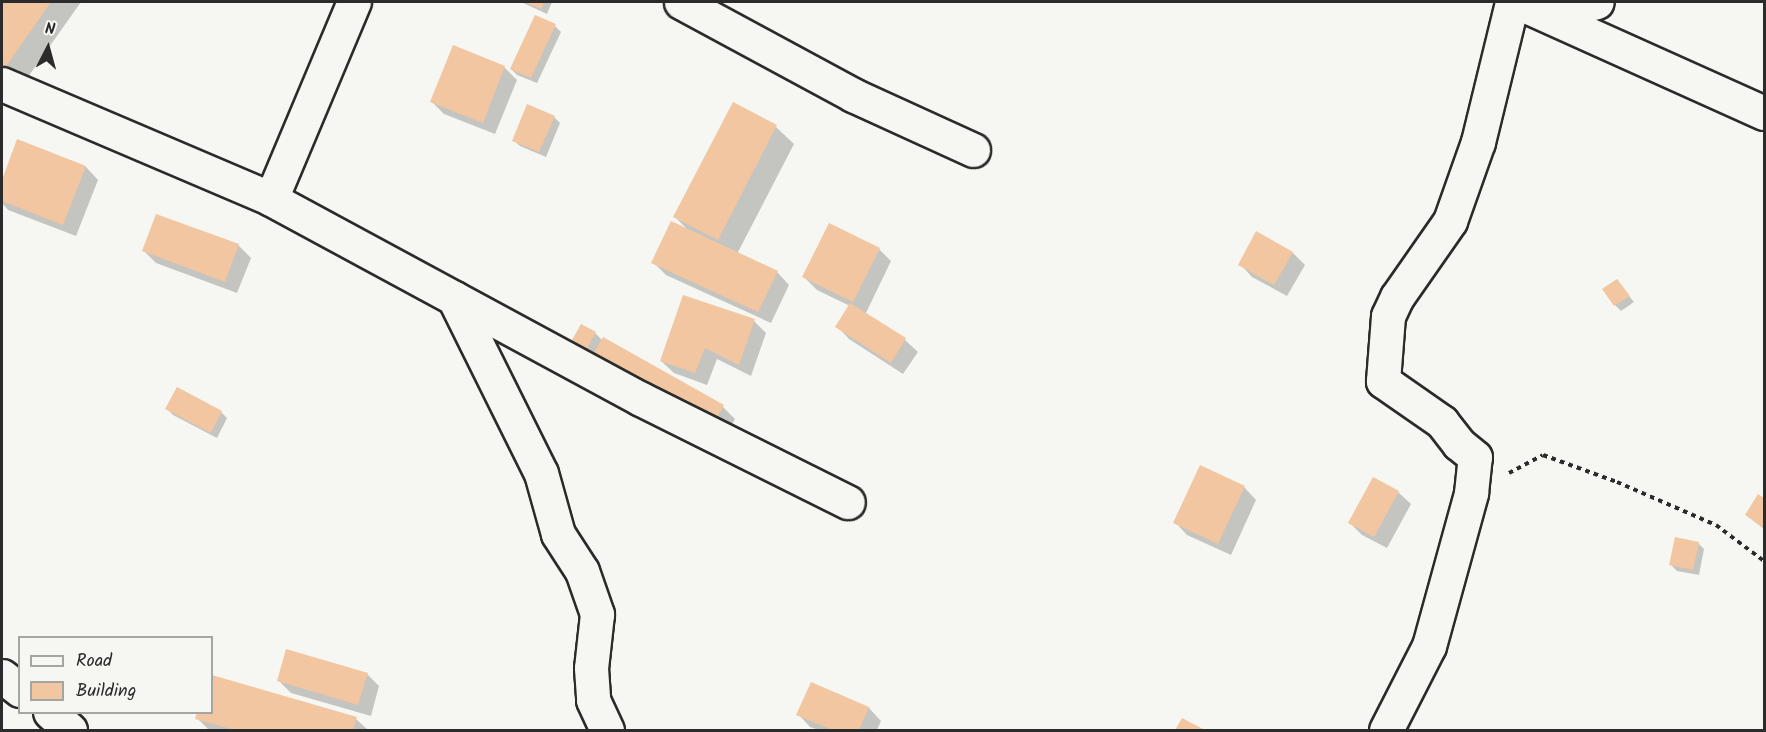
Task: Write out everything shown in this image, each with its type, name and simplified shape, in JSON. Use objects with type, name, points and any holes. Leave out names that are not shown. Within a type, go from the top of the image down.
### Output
[{"type":"street","points":[[271,199],[354,2]]},
{"type":"street","points":[[681,2],[854,95],[973,150]]},
{"type":"street","points":[[1386,730],[1429,646],[1471,493],[1475,457],[1459,444],[1442,422],[1383,381],[1388,316],[1397,297],[1450,221],[1478,142],[1512,2]]},
{"type":"street","points":[[1532,8],[1597,2]]},
{"type":"street","points":[[1532,8],[1764,113]]},
{"type":"street","points":[[2,84],[271,199],[641,399],[848,502]]},
{"type":"street","points":[[454,298],[541,473],[558,534],[582,572],[597,614],[591,668],[593,700],[607,730]]},
{"type":"street","points":[[2,676],[18,688]]},
{"type":"street","points":[[52,714],[70,730]]},
{"type":"path","points":[[1471,493],[1543,455],[1617,482],[1716,525],[1764,561]]},
{"type":"building","points":[[2,2],[51,2],[2,72]]},
{"type":"building","points":[[524,2],[544,2],[541,9]]},
{"type":"building","points":[[535,15],[556,24],[531,78],[510,69]]},
{"type":"building","points":[[453,45],[505,66],[483,123],[430,102]]},
{"type":"building","points":[[733,102],[777,125],[718,240],[673,217]]},
{"type":"building","points":[[527,104],[555,116],[539,152],[512,141]]},
{"type":"building","points":[[17,139],[86,166],[63,225],[2,201],[2,180]]},
{"type":"building","points":[[156,214],[239,244],[225,282],[142,251]]},
{"type":"building","points":[[671,221],[778,271],[758,312],[651,263]]},
{"type":"building","points":[[829,223],[880,248],[853,302],[802,277]]},
{"type":"building","points":[[1256,231],[1293,252],[1274,285],[1238,265]]},
{"type":"building","points":[[1617,279],[1630,296],[1614,306],[1602,289]]},
{"type":"building","points":[[683,295],[755,319],[739,365],[705,348],[695,373],[660,361]]},
{"type":"building","points":[[850,303],[906,338],[891,363],[835,327]]},
{"type":"building","points":[[581,324],[596,332],[577,367],[562,358]]},
{"type":"building","points":[[603,337],[724,405],[704,441],[583,373]]},
{"type":"building","points":[[177,387],[222,411],[211,433],[165,409]]},
{"type":"building","points":[[1200,465],[1245,486],[1218,544],[1173,523]]},
{"type":"building","points":[[1373,477],[1399,491],[1374,537],[1348,523]]},
{"type":"building","points":[[1758,494],[1764,498],[1764,528],[1745,515]]},
{"type":"building","points":[[1675,537],[1699,542],[1693,570],[1669,565]]},
{"type":"building","points":[[286,649],[368,673],[358,705],[277,681]]},
{"type":"building","points":[[213,675],[357,717],[353,730],[235,730],[195,719],[196,714],[213,714]]},
{"type":"building","points":[[811,682],[869,707],[859,730],[833,730],[796,715]]},
{"type":"building","points":[[1182,718],[1205,730],[1175,730]]}]
